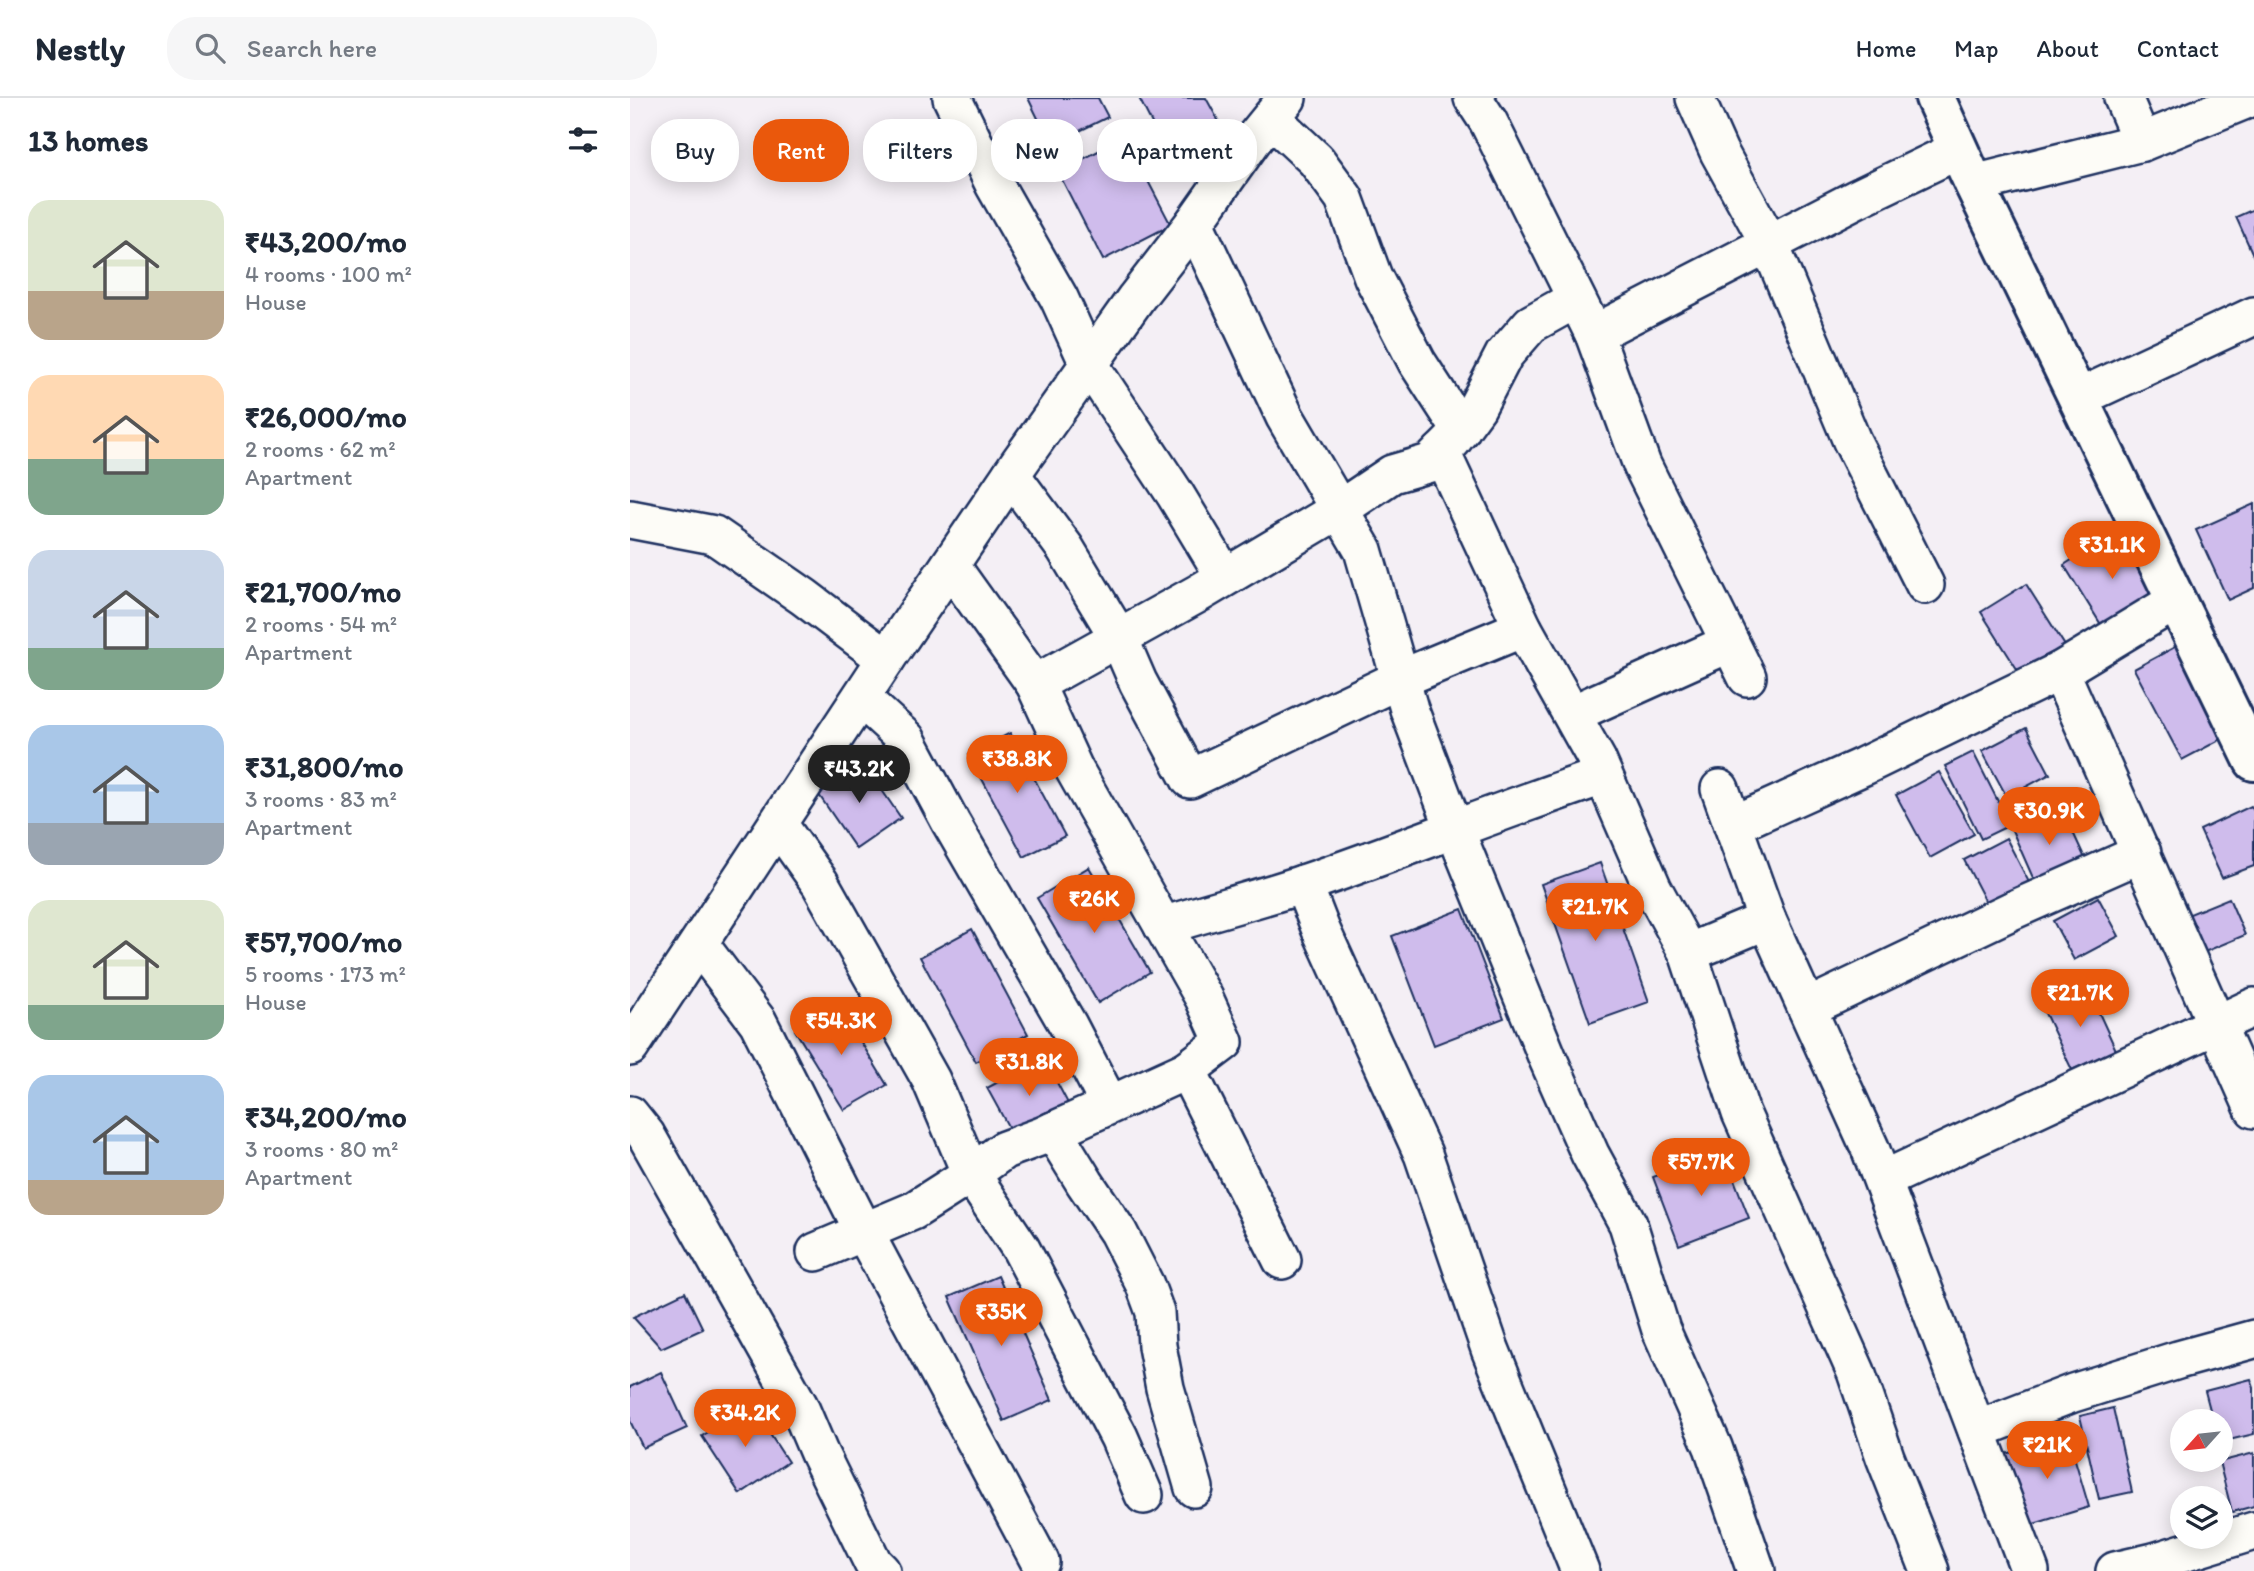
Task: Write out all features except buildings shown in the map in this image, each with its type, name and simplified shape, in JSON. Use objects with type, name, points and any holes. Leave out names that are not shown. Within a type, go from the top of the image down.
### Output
[{"type":"street","points":[[952,98],[993,184],[1059,298],[1089,364],[1175,494],[1225,578]]},
{"type":"street","points":[[1474,98],[1594,334],[1642,465],[1747,677]]},
{"type":"street","points":[[1695,98],[1719,152],[1769,243],[1852,441],[1925,585]]},
{"type":"street","points":[[1935,98],[1973,184],[2254,761]]},
{"type":"street","points":[[2123,98],[2142,142]]},
{"type":"street","points":[[1973,184],[2142,142],[2250,98]]},
{"type":"street","points":[[630,1047],[1011,475],[1136,298],[1279,108],[1345,198],[1373,277],[1417,362],[1451,441],[1523,628],[1603,776],[1653,889],[1688,953],[1741,1113],[1856,1372],[1885,1457],[1930,1571]]},
{"type":"street","points":[[1594,334],[1769,243],[1958,150]]},
{"type":"street","points":[[1194,223],[1285,417],[1363,550],[1409,709],[1455,830],[1548,1059],[1590,1154],[1628,1224],[1661,1330],[1713,1447],[1756,1571]]},
{"type":"street","points":[[1035,684],[1225,578],[1340,509],[1392,474],[1430,463],[1477,407],[1504,355],[1531,324],[1576,299]]},
{"type":"street","points":[[2078,398],[2250,329]]},
{"type":"street","points":[[1011,475],[1065,548],[1119,638],[1138,682],[1190,779],[1400,679],[1523,628]]},
{"type":"street","points":[[630,519],[714,535],[804,597],[886,659]]},
{"type":"street","points":[[816,1252],[913,1211],[1004,1150],[1187,1070],[1224,1042],[1204,998],[1074,769],[1035,684],[950,565]]},
{"type":"street","points":[[1733,825],[1864,766],[2060,671],[2176,601]]},
{"type":"street","points":[[1572,715],[1730,643]]},
{"type":"street","points":[[2060,671],[2254,1109]]},
{"type":"street","points":[[861,698],[906,739],[951,823],[1068,1025],[1109,1104]]},
{"type":"street","points":[[1163,926],[1303,884],[1455,830],[1532,799],[1603,776]]},
{"type":"street","points":[[1720,789],[1767,920],[1871,1148],[2030,1571]]},
{"type":"street","points":[[778,824],[820,883],[931,1080],[971,1174],[1021,1249],[1119,1437],[1144,1495]]},
{"type":"street","points":[[1807,1008],[2011,911],[2141,853]]},
{"type":"street","points":[[1303,884],[1321,930],[1423,1154],[1490,1349],[1580,1571]]},
{"type":"street","points":[[1688,953],[1767,920]]},
{"type":"street","points":[[699,944],[758,1022],[864,1232],[1040,1562]]},
{"type":"street","points":[[1883,1180],[2254,1007]]},
{"type":"street","points":[[1187,1070],[1282,1260]]},
{"type":"street","points":[[630,1115],[646,1135],[799,1406],[873,1563],[881,1571]]},
{"type":"street","points":[[1053,1130],[1118,1232],[1146,1285],[1155,1312],[1157,1346],[1165,1388],[1194,1488]]},
{"type":"street","points":[[1977,1430],[2073,1393],[2254,1339]]},
{"type":"street","points":[[2115,1571],[2154,1562],[2254,1531]]}]
